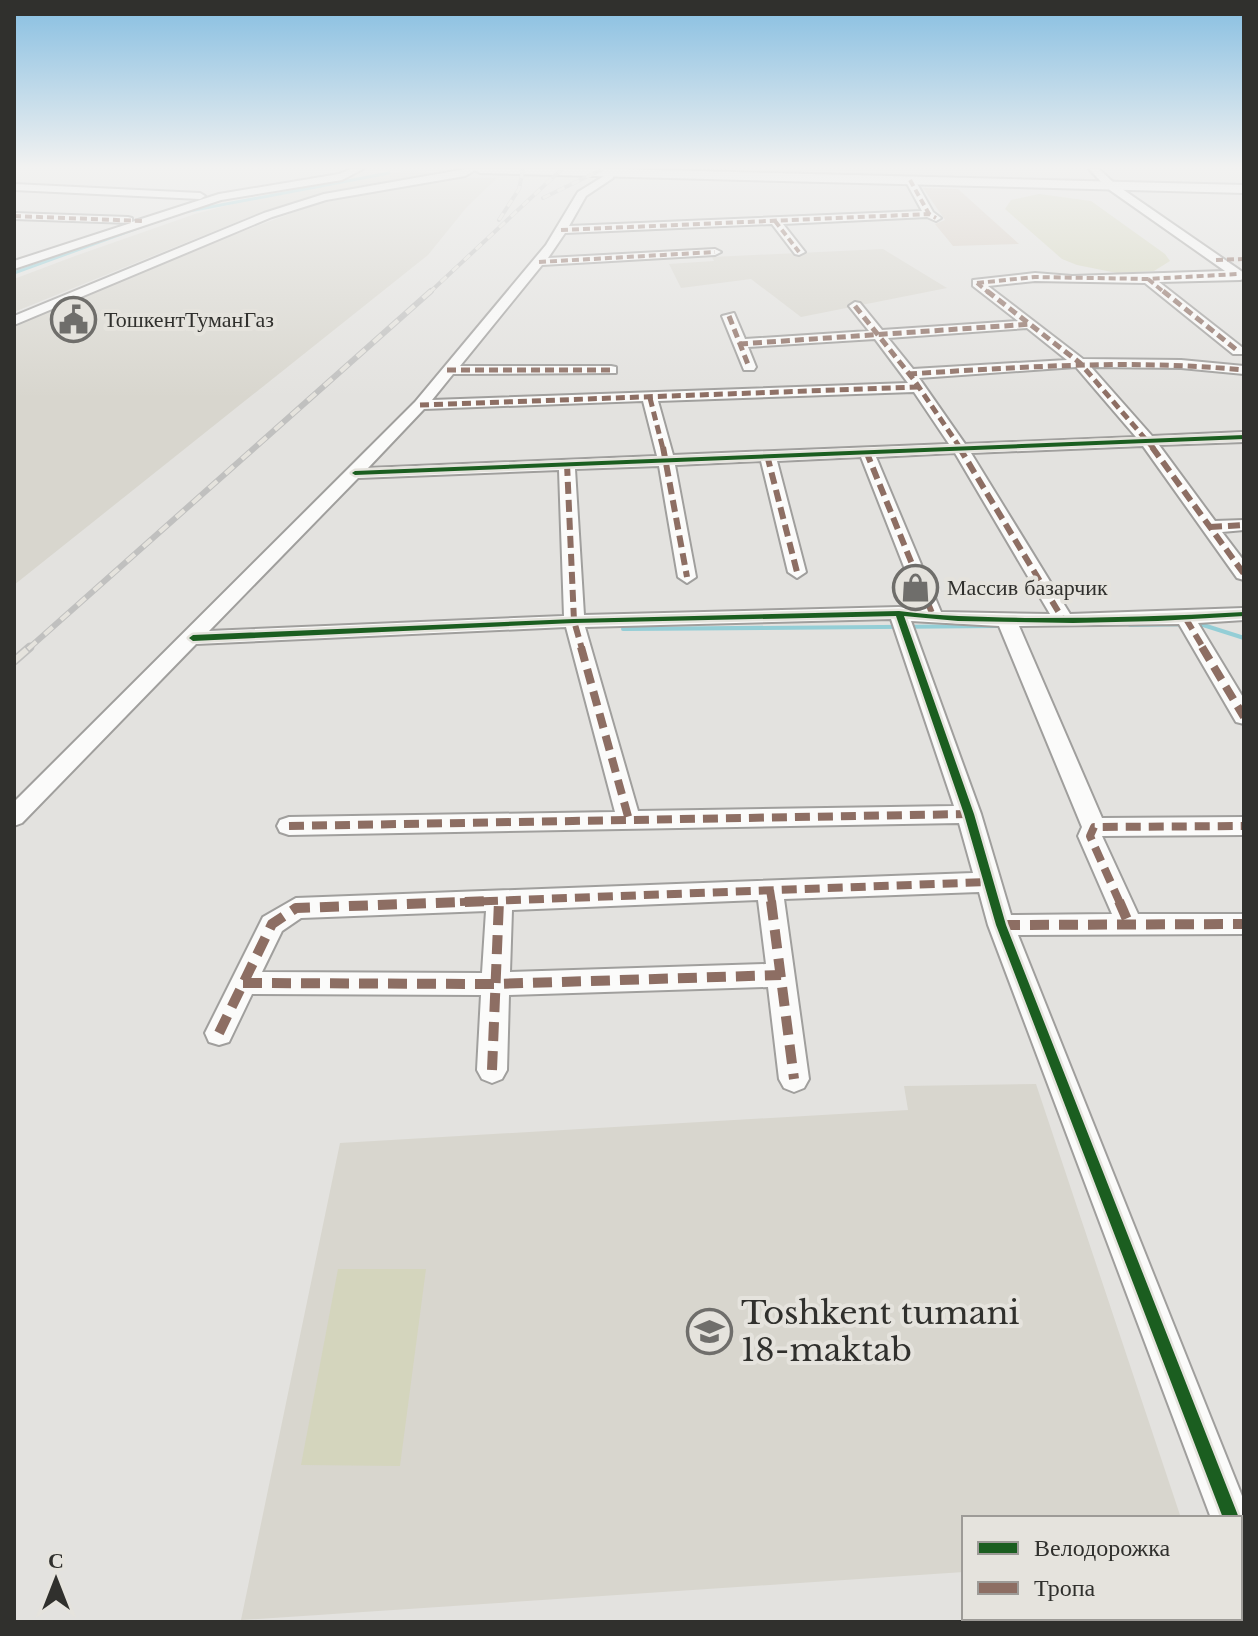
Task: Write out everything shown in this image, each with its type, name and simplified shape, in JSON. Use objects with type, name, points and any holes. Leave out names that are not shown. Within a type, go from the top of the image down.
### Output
[{"type":"street","points":[[14,265],[71,245]]},
{"type":"street","points":[[14,321],[195,245]]},
{"type":"street","points":[[14,817],[420,405],[550,245]]},
{"type":"street","points":[[794,245],[799,252]]},
{"type":"street","points":[[1195,245],[1240,276]]},
{"type":"street","points":[[539,262],[715,252]]},
{"type":"street","points":[[1216,260],[1244,259]]},
{"type":"street","points":[[1240,276],[1072,280],[1035,277],[977,283],[1080,363],[1147,440],[1244,574]]},
{"type":"street","points":[[1148,279],[1238,351]]},
{"type":"street","points":[[855,306],[881,335],[962,447],[1064,621]]},
{"type":"street","points":[[729,316],[749,367]]},
{"type":"street","points":[[739,344],[1032,324]]},
{"type":"street","points":[[420,405],[650,398],[913,381],[1080,363],[1181,364],[1244,370]]},
{"type":"street","points":[[447,370],[611,370]]},
{"type":"street","points":[[650,398],[666,460],[687,577]]},
{"type":"street","points":[[355,473],[1244,437]]},
{"type":"street","points":[[866,451],[934,618]]},
{"type":"street","points":[[767,455],[797,572]]},
{"type":"street","points":[[567,464],[574,621],[629,820]]},
{"type":"street","points":[[1210,527],[1244,525]]},
{"type":"street","points":[[193,638],[574,621],[899,613],[934,618],[1064,621],[1186,619],[1244,614]]},
{"type":"street","points":[[899,613],[969,814],[1001,925],[1230,1516]]},
{"type":"street","points":[[1186,619],[1244,717]]},
{"type":"street","points":[[1007,620],[1094,827],[1090,836],[1129,924]]},
{"type":"street","points":[[289,826],[969,814]]},
{"type":"street","points":[[1094,827],[1244,826]]},
{"type":"street","points":[[219,1033],[272,924],[296,908],[988,882]]},
{"type":"street","points":[[770,890],[794,1079]]},
{"type":"street","points":[[492,1070],[499,900]]},
{"type":"street","points":[[1001,925],[1244,924]]},
{"type":"street","points":[[243,983],[495,984],[781,975]]},
{"type":"shaded area","points":[[105,245],[179,245],[14,312],[14,279]]},
{"type":"shaded area","points":[[205,245],[436,245],[428,255],[14,585],[14,326]]},
{"type":"shaded area","points":[[883,249],[947,288],[801,317],[751,279],[681,288],[669,264],[714,261],[712,257]]},
{"type":"shaded area","name":"Toshkent tumani 18-maktab","points":[[1036,1084],[1180,1516],[962,1516],[962,1572],[241,1620],[340,1143],[908,1110],[904,1086]]},
{"type":"green space","points":[[1046,245],[1153,245],[1170,261],[1154,271],[1117,273],[1062,259]]},
{"type":"green space","points":[[338,1269],[426,1269],[400,1466],[301,1465]]},
{"type":"waterway","points":[[14,273],[90,245]]},
{"type":"waterway","points":[[1130,625],[1200,624],[1244,638]]},
{"type":"waterway","points":[[623,629],[999,626]]},
{"type":"railway","points":[[429,293],[480,245]]},
{"type":"railway","points":[[28,649],[431,291]]},
{"type":"railway","points":[[14,661],[30,647]]},
{"type":"marked path","points":[[794,245],[799,252]]},
{"type":"marked path","points":[[539,262],[715,252]]},
{"type":"marked path","points":[[1216,260],[1244,259]]},
{"type":"marked path","points":[[977,283],[1035,277],[1148,279],[1237,274]]},
{"type":"marked path","points":[[1148,279],[1238,351]]},
{"type":"marked path","points":[[977,283],[1080,363],[1147,440],[1244,574]]},
{"type":"marked path","points":[[855,306],[941,419],[1064,621]]},
{"type":"marked path","points":[[729,316],[749,367]]},
{"type":"marked path","points":[[739,344],[1032,324]]},
{"type":"marked path","points":[[908,374],[1080,363],[1181,364],[1244,370]]},
{"type":"marked path","points":[[447,370],[611,370]]},
{"type":"marked path","points":[[420,405],[919,387]]},
{"type":"marked path","points":[[650,398],[666,460],[687,577]]},
{"type":"marked path","points":[[866,451],[934,618]]},
{"type":"marked path","points":[[767,455],[797,572]]},
{"type":"marked path","points":[[567,464],[574,621],[629,820]]},
{"type":"marked path","points":[[1210,527],[1244,525]]},
{"type":"marked path","points":[[1186,619],[1244,717]]},
{"type":"marked path","points":[[289,826],[969,814]]},
{"type":"marked path","points":[[1129,924],[1090,836],[1094,827],[1244,826]]},
{"type":"marked path","points":[[219,1033],[272,924],[296,908],[988,882]]},
{"type":"marked path","points":[[770,890],[794,1079]]},
{"type":"marked path","points":[[492,1070],[499,900]]},
{"type":"marked path","points":[[1001,925],[1244,924]]},
{"type":"marked path","points":[[243,983],[495,984],[781,975]]},
{"type":"marked path","points":[[1242,1527],[1244,1522]]},
{"type":"marked path","points":[[1242,1542],[1244,1546]]},
{"type":"cycle path","points":[[355,473],[1244,437]]},
{"type":"cycle path","points":[[899,613],[969,814],[1001,925],[1230,1516]]},
{"type":"cycle path","points":[[193,638],[574,621],[899,613],[1044,620],[1158,619],[1244,614]]},
{"type":"place","name":"ТошкентТуманГаз","points":[[73,319]]},
{"type":"place","name":"Массив базарчик","points":[[916,587]]},
{"type":"place","name":"Toshkent tumani 18-maktab","points":[[710,1331]]}]
